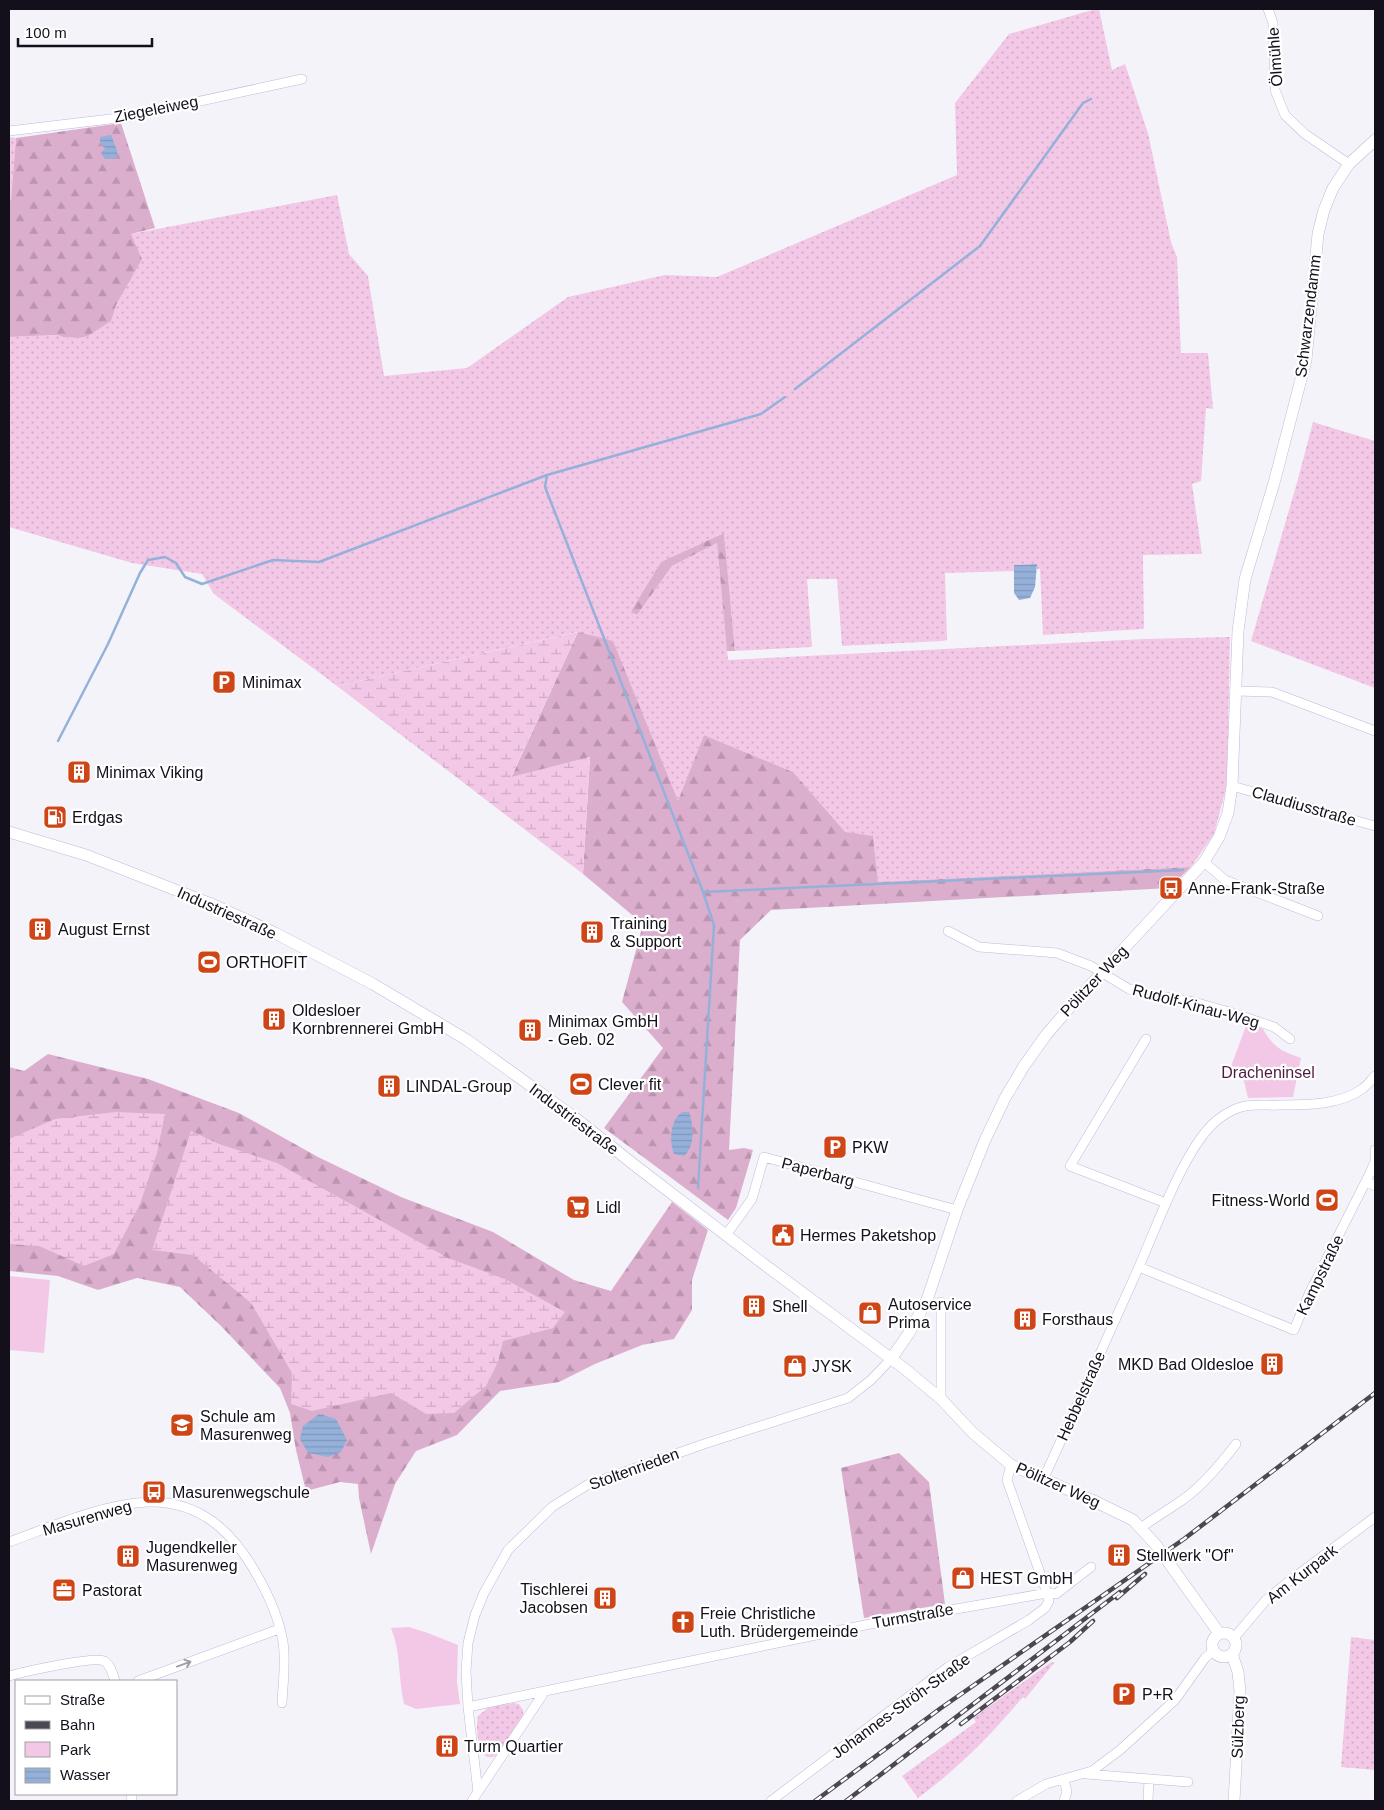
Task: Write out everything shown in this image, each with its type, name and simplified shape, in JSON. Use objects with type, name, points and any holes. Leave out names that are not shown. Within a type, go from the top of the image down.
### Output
[{"type":"main road","name":"Schwarzendamm","points":[[1259,535],[1306,360],[1318,234],[1324,210],[1333,188],[1349,164],[1375,140]]},
{"type":"main road","name":"Pölitzer Weg","points":[[1218,1634],[1142,1527],[1133,1520],[1102,1504],[1011,1465],[973,1433],[941,1399],[891,1359],[910,1334],[927,1300],[957,1210],[985,1140],[1005,1098],[1024,1066],[1046,1035],[1204,862],[1219,837],[1228,812],[1232,786],[1238,631],[1245,579],[1259,535]]},
{"type":"main road","name":"Industriestraße","points":[[9,832],[86,855],[176,890],[275,933],[373,984],[468,1040],[574,1117],[636,1167],[891,1359]]},
{"type":"main road","points":[[1232,1654],[1222,1657],[1213,1651],[1212,1643],[1215,1636],[1226,1632],[1234,1638]]},
{"type":"main road","name":"Sülzberg","points":[[1234,1638],[1236,1648],[1232,1654],[1238,1672],[1240,1691],[1234,1801]]},
{"type":"street","name":"Ölmühle","points":[[1268,9],[1273,23],[1275,90],[1285,115],[1305,134],[1349,164]]},
{"type":"street","name":"Ziegeleiweg","points":[[9,131],[127,116],[302,79]]},
{"type":"street","points":[[1235,691],[1272,692],[1375,730]]},
{"type":"street","name":"Claudiusstraße","points":[[1232,786],[1374,825]]},
{"type":"street","points":[[1204,862],[1225,880],[1318,916]]},
{"type":"street","name":"Rudolf-Kinau-Weg","points":[[948,931],[979,947],[1057,953],[1091,966],[1129,988],[1158,996],[1194,1002],[1274,1027],[1290,1040]]},
{"type":"street","points":[[1146,1039],[1070,1166],[1166,1202]]},
{"type":"street","name":"Hebbelstraße","points":[[1044,1480],[1166,1202],[1192,1151],[1208,1128],[1228,1112],[1243,1106],[1258,1104],[1281,1106],[1334,1102],[1362,1089],[1375,1076]]},
{"type":"street","name":"Kampstraße","points":[[1139,1267],[1294,1330],[1310,1292],[1366,1181],[1375,1160],[1375,1150]]},
{"type":"street","name":"Paperbarg","points":[[726,1235],[752,1199],[764,1157],[957,1210]]},
{"type":"street","points":[[1366,1181],[1375,1186]]},
{"type":"street","points":[[941,1302],[941,1399]]},
{"type":"street","name":"Stoltenrieden","points":[[478,1792],[468,1707],[466,1671],[468,1643],[474,1615],[484,1592],[508,1550],[552,1507],[587,1485],[704,1444],[848,1398],[871,1380],[891,1359]]},
{"type":"street","points":[[1142,1527],[1179,1503],[1210,1475],[1236,1444]]},
{"type":"street","points":[[1011,1465],[1007,1480],[1047,1593]]},
{"type":"street","name":"Masurenweg","points":[[9,1542],[89,1514],[124,1505],[159,1502],[185,1507],[217,1524],[240,1548],[267,1593],[279,1629],[284,1652],[282,1703]]},
{"type":"street","name":"Am Kurpark","points":[[1234,1638],[1274,1594],[1375,1518]]},
{"type":"street","name":"Turmstraße","points":[[468,1707],[866,1624],[1047,1593],[1056,1594],[1091,1567]]},
{"type":"street","name":"Johannes-Ströh-Straße","points":[[771,1801],[948,1667],[1029,1620],[1045,1608],[1049,1601],[1047,1593]]},
{"type":"street","points":[[141,1680],[279,1629]]},
{"type":"street","points":[[1086,1774],[1120,1750],[1175,1700],[1205,1658],[1213,1651]]},
{"type":"street","points":[[9,1676],[101,1660],[106,1662],[115,1680]]},
{"type":"street","points":[[472,1801],[545,1691]]},
{"type":"street","points":[[1017,1801],[1046,1784],[1086,1774],[1188,1782]]},
{"type":"street","points":[[1064,1779],[1067,1792],[1064,1801]]},
{"type":"street","points":[[1148,1801],[1149,1779]]},
{"type":"green space","points":[[1099,9],[1112,70],[1125,64],[1148,133],[1171,242],[1177,257],[1181,353],[1208,353],[1213,409],[1206,408],[1201,481],[1192,484],[1202,554],[1143,555],[1144,629],[1043,635],[1040,569],[1037,569],[1037,564],[1014,565],[1014,571],[945,573],[947,640],[842,646],[837,579],[807,579],[812,647],[735,651],[724,533],[661,562],[631,611],[637,615],[672,566],[717,543],[728,660],[1144,639],[1230,637],[1227,785],[1214,834],[1191,867],[878,882],[873,836],[845,833],[793,772],[704,735],[679,802],[577,632],[337,686],[214,594],[202,574],[132,563],[9,527],[9,337],[57,335],[72,338],[79,337],[110,321],[131,234],[337,195],[349,254],[368,276],[384,376],[467,368],[568,297],[665,275],[717,277],[957,175],[955,103],[1009,34]]},
{"type":"green space","points":[[121,123],[155,228],[131,234],[142,259],[116,305],[111,321],[88,336],[78,338],[57,335],[9,337],[9,201],[11,200],[16,138]]},
{"type":"green space","points":[[9,137],[16,138],[11,200],[9,201]]},
{"type":"green space","points":[[1313,422],[1375,441],[1375,688],[1251,641]]},
{"type":"green space","points":[[724,533],[735,651],[727,651],[717,543],[672,566],[637,615],[631,611],[661,562]]},
{"type":"green space","points":[[578,632],[613,641],[678,801],[704,735],[793,772],[845,832],[873,836],[878,882],[1191,867],[1169,888],[771,910],[740,940],[729,1150],[744,1148],[753,1150],[736,1208],[728,1220],[604,1128],[663,1048],[622,1002],[643,924],[583,874],[590,757],[511,778]]},
{"type":"green space","points":[[578,632],[511,777],[590,757],[583,874],[337,686]]},
{"type":"green space","name":"Dracheninsel","points":[[1247,1023],[1263,1029],[1271,1041],[1279,1048],[1301,1058],[1293,1097],[1248,1098],[1242,1073],[1230,1069]]},
{"type":"green space","points":[[48,1054],[148,1079],[239,1113],[318,1157],[401,1197],[493,1232],[574,1280],[611,1291],[672,1202],[708,1230],[692,1280],[692,1310],[674,1339],[642,1345],[595,1364],[559,1382],[500,1391],[457,1435],[416,1451],[395,1484],[371,1554],[359,1498],[358,1484],[340,1482],[306,1491],[296,1450],[290,1413],[280,1388],[221,1326],[180,1287],[137,1278],[98,1290],[58,1276],[9,1271],[9,1067],[24,1071]]},
{"type":"green space","points":[[116,1112],[165,1114],[157,1153],[140,1204],[114,1254],[84,1266],[39,1246],[9,1244],[9,1139],[55,1119]]},
{"type":"green space","points":[[191,1131],[219,1144],[277,1163],[448,1258],[505,1279],[565,1312],[553,1328],[503,1341],[498,1362],[486,1386],[454,1413],[426,1414],[391,1393],[312,1411],[291,1404],[292,1373],[251,1303],[193,1255],[152,1250]]},
{"type":"green space","points":[[9,1276],[50,1280],[44,1353],[9,1350]]},
{"type":"green space","points":[[899,1453],[929,1482],[945,1604],[864,1618],[841,1468]]},
{"type":"green space","points":[[409,1627],[458,1645],[457,1682],[460,1704],[416,1709],[404,1704],[398,1656],[391,1628]]},
{"type":"green space","points":[[1351,1637],[1375,1640],[1375,1770],[1341,1767]]},
{"type":"green space","points":[[1055,1662],[1025,1699],[1023,1697],[974,1751],[918,1798],[902,1776],[976,1722],[973,1718],[1050,1663]]},
{"type":"green space","points":[[514,1703],[519,1704],[523,1710],[523,1716],[498,1754],[491,1757],[486,1756],[479,1745],[478,1716],[488,1708]]},
{"type":"water","points":[[111,135],[117,150],[117,158],[105,159],[101,153],[105,148],[100,144],[100,137]]},
{"type":"water","points":[[1037,564],[1035,587],[1030,598],[1019,600],[1014,593],[1014,565]]},
{"type":"water","points":[[682,1112],[689,1112],[693,1129],[692,1142],[684,1156],[674,1154],[671,1144],[675,1120]]},
{"type":"water","points":[[319,1414],[336,1419],[347,1440],[341,1452],[328,1457],[308,1453],[300,1439],[303,1426]]},
{"type":"waterway","points":[[795,389],[980,246],[1083,103],[1091,99]]},
{"type":"waterway","points":[[698,1188],[714,925],[703,892],[545,487],[547,475],[761,414],[785,397]]},
{"type":"waterway","points":[[58,741],[108,644],[140,573],[148,560],[165,557],[176,563],[185,577],[202,584],[273,560],[319,562],[547,475]]},
{"type":"waterway","points":[[703,892],[1183,870]]},
{"type":"railway","points":[[815,1801],[941,1708],[1184,1539],[1375,1393]]},
{"type":"railway","points":[[1117,1598],[1145,1574]]},
{"type":"railway","points":[[846,1801],[1120,1592]]},
{"type":"railway","points":[[961,1724],[1070,1642],[1093,1621]]},
{"type":"place","name":"Minimax","points":[[224,682]]},
{"type":"place","name":"Minimax Viking","points":[[79,772]]},
{"type":"place","name":"Erdgas","points":[[55,817]]},
{"type":"place","name":"Anne-Frank-Straße","points":[[1171,888]]},
{"type":"place","name":"August Ernst","points":[[40,929]]},
{"type":"place","name":"Training & Support","points":[[592,932]]},
{"type":"place","name":"ORTHOFIT","points":[[209,962]]},
{"type":"place","name":"Oldesloer Kornbrennerei GmbH","points":[[274,1019]]},
{"type":"place","name":"Minimax GmbH - Geb. 02","points":[[530,1030]]},
{"type":"place","name":"Clever fit","points":[[581,1084]]},
{"type":"place","name":"LINDAL-Group","points":[[389,1086]]},
{"type":"place","name":"PKW","points":[[835,1147]]},
{"type":"place","name":"Fitness-World","points":[[1327,1200]]},
{"type":"place","name":"Lidl","points":[[578,1207]]},
{"type":"place","name":"Hermes Paketshop","points":[[783,1235]]},
{"type":"place","name":"Shell","points":[[754,1306]]},
{"type":"place","name":"Autoservice Prima","points":[[870,1313]]},
{"type":"place","name":"Forsthaus","points":[[1025,1319]]},
{"type":"place","name":"MKD Bad Oldesloe","points":[[1272,1364]]},
{"type":"place","name":"JYSK","points":[[795,1366]]},
{"type":"place","name":"Schule am Masurenweg","points":[[182,1425]]},
{"type":"place","name":"Masurenwegschule","points":[[154,1492]]},
{"type":"place","name":"Stellwerk \"Of\"","points":[[1119,1555]]},
{"type":"place","name":"Jugendkeller Masurenweg","points":[[128,1556]]},
{"type":"place","name":"HEST GmbH","points":[[963,1578]]},
{"type":"place","name":"Pastorat","points":[[64,1590]]},
{"type":"place","name":"Tischlerei Jacobsen","points":[[605,1598]]},
{"type":"place","name":"Freie Christliche Luth. Brüdergemeinde","points":[[683,1622]]},
{"type":"place","name":"P+R","points":[[1124,1694]]},
{"type":"place","name":"Turm Quartier","points":[[447,1746]]}]
